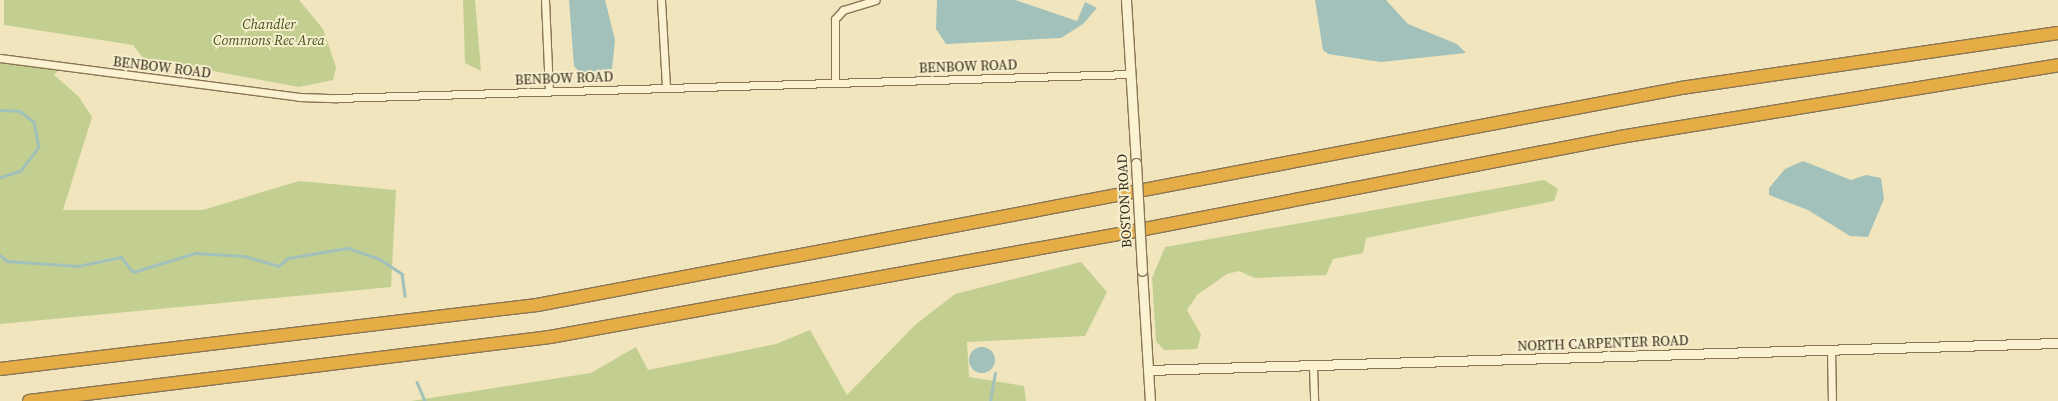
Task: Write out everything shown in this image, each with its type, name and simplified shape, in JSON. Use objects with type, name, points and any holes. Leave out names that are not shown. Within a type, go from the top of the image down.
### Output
[{"type":"highway","points":[[0,369],[537,305],[1681,88],[2058,33]]},
{"type":"highway","points":[[29,401],[550,337],[1124,233],[1620,137],[2058,65]]},
{"type":"street","points":[[545,0],[549,91]]},
{"type":"street","points":[[660,0],[666,88]]},
{"type":"street","points":[[835,82],[835,19],[843,10],[875,0]]},
{"type":"street","name":"BOSTON ROAD","points":[[1126,0],[1150,401]]},
{"type":"street","name":"BENBOW ROAD","points":[[0,58],[299,97],[1130,74]]},
{"type":"street","name":"NORTH CARPENTER ROAD","points":[[1148,370],[1313,367],[2058,343]]},
{"type":"street","points":[[1831,350],[1832,401]]},
{"type":"street","points":[[1313,367],[1314,401]]},
{"type":"green space","name":"Chandler Commons Rec Area","points":[[4,0],[299,0],[323,29],[336,67],[333,80],[299,87],[143,58],[133,45],[4,25]]},
{"type":"green space","points":[[463,0],[475,0],[481,71],[465,63]]},
{"type":"green space","points":[[0,63],[59,69],[54,75],[79,97],[92,117],[63,210],[203,210],[299,181],[396,190],[391,287],[0,324]]},
{"type":"green space","points":[[1544,180],[1558,189],[1554,201],[1366,238],[1363,253],[1333,259],[1326,275],[1255,278],[1239,271],[1227,274],[1197,295],[1187,310],[1201,335],[1197,349],[1164,350],[1156,341],[1152,278],[1165,247]]},
{"type":"green space","points":[[1081,262],[1107,292],[1085,336],[967,342],[969,377],[1024,386],[1026,401],[411,401],[591,373],[636,347],[648,370],[776,344],[810,330],[847,395],[915,325],[955,294]]},
{"type":"water","points":[[569,0],[605,0],[615,40],[612,69],[580,73],[574,66]]},
{"type":"water","points":[[937,0],[1015,0],[1077,21],[1085,2],[1097,8],[1083,24],[1061,38],[946,44],[936,29]]},
{"type":"water","points":[[1315,0],[1386,0],[1408,24],[1457,44],[1466,53],[1381,62],[1328,54],[1323,50]]},
{"type":"water","points":[[1803,161],[1851,180],[1866,175],[1881,178],[1884,199],[1868,237],[1850,236],[1808,210],[1769,195],[1769,188],[1785,169]]},
{"type":"water","points":[[982,347],[991,351],[995,360],[991,369],[982,373],[973,369],[969,360],[973,351]]},
{"type":"waterway","points":[[0,110],[20,111],[34,122],[39,147],[21,171],[0,178]]},
{"type":"waterway","points":[[0,255],[7,261],[78,266],[121,257],[133,272],[195,253],[244,256],[279,266],[288,258],[348,248],[380,259],[402,274],[405,296]]},
{"type":"waterway","points":[[990,401],[995,373]]},
{"type":"waterway","points":[[417,382],[425,401]]}]
